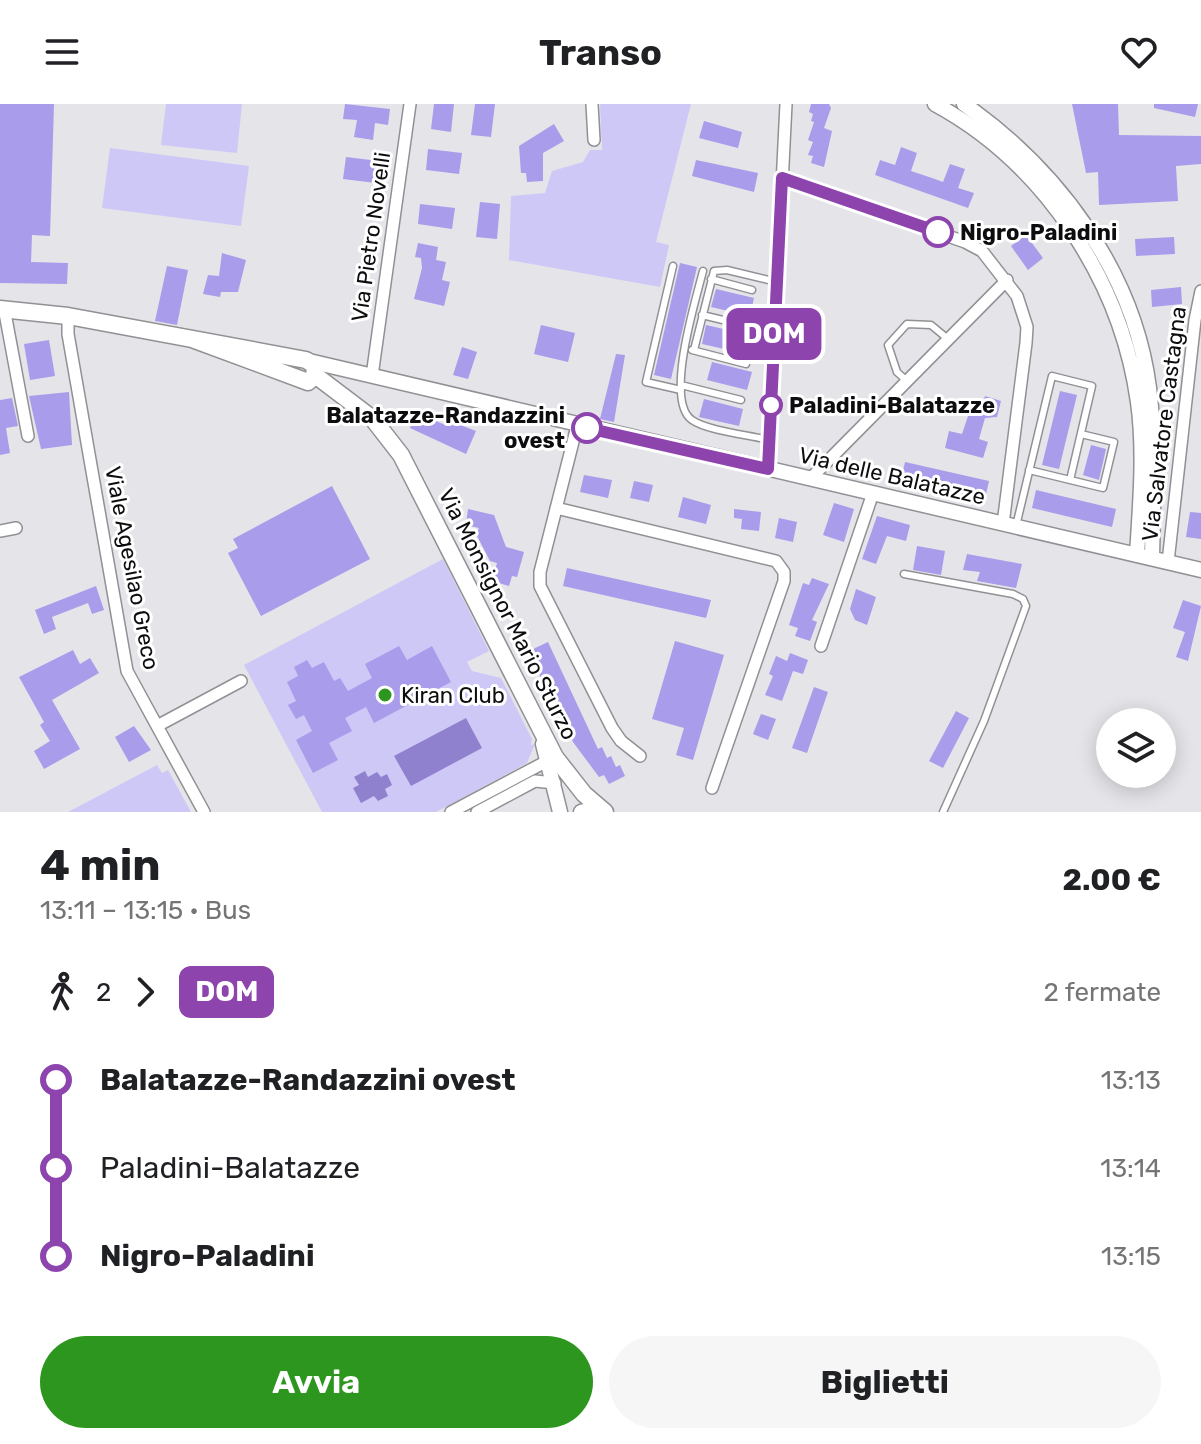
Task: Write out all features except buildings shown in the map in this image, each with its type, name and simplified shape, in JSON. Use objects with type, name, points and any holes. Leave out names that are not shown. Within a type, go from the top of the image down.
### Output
[{"type":"main road","points":[[5,312],[68,316],[192,339],[307,371]]},
{"type":"main road","name":"Via Monsignor Mario Sturzo","points":[[307,371],[373,419],[401,455],[552,758],[600,810]]},
{"type":"street","name":"Via Pietro Novelli","points":[[372,376],[410,104]]},
{"type":"street","points":[[592,104],[594,140]]},
{"type":"street","points":[[768,469],[786,104]]},
{"type":"street","points":[[935,104],[988,140],[1026,175],[1081,244],[1107,295],[1129,358],[1138,404],[1144,557]]},
{"type":"street","points":[[964,104],[1018,146],[1068,200],[1086,226],[1122,295],[1139,339],[1149,384],[1153,431],[1144,557]]},
{"type":"street","points":[[782,178],[965,242],[982,251],[1007,280],[1023,310],[1026,343],[1009,525]]},
{"type":"street","points":[[810,479],[1007,280]]},
{"type":"street","name":"Via Salvatore Castagna","points":[[1168,562],[1201,291]]},
{"type":"street","points":[[5,312],[28,436]]},
{"type":"street","name":"Viale Agesilao Greco","points":[[68,316],[68,334],[127,671],[204,812]]},
{"type":"street","name":"Via delle Balatazze","points":[[307,371],[340,369],[372,376],[1201,570]]},
{"type":"street","points":[[577,426],[540,572],[543,596],[612,728],[621,741],[640,756]]},
{"type":"street","points":[[821,646],[873,493]]},
{"type":"street","points":[[556,508],[776,561],[780,566],[784,581],[712,788]]},
{"type":"street","points":[[0,531],[16,528]]},
{"type":"street","points":[[157,726],[241,681]]},
{"type":"street","points":[[451,812],[552,758],[560,812]]},
{"type":"street","points":[[477,812],[535,781],[555,783]]},
{"type":"street","points":[[581,812],[600,810]]},
{"type":"lane","points":[[673,266],[646,382],[741,400]]},
{"type":"lane","points":[[694,350],[711,279],[719,269],[777,282]]},
{"type":"lane","points":[[703,271],[685,348],[681,388],[683,408],[694,422],[769,440]]},
{"type":"lane","points":[[711,279],[752,290]]},
{"type":"lane","points":[[702,315],[748,326]]},
{"type":"lane","points":[[907,381],[897,372],[888,345],[907,324],[931,325],[948,339]]},
{"type":"lane","points":[[685,348],[746,364]]},
{"type":"lane","points":[[1009,525],[1029,470],[1052,376],[1092,386],[1070,480]]},
{"type":"lane","points":[[1029,470],[1103,488],[1114,442],[1081,434]]},
{"type":"lane","points":[[904,574],[1013,594],[1023,599],[1026,606],[984,721],[943,812]]},
{"type":"shaded area","points":[[166,104],[242,104],[237,153],[161,145]]},
{"type":"shaded area","points":[[600,104],[691,104],[656,242],[669,245],[660,287],[509,260],[511,196],[545,193],[552,171],[583,162],[590,150],[602,150]]},
{"type":"shaded area","points":[[110,148],[249,166],[241,226],[102,208]]},
{"type":"shaded area","name":"Kiran Club","points":[[443,559],[489,651],[467,662],[472,671],[501,678],[532,739],[531,745],[535,744],[527,763],[436,812],[322,812],[244,665]]},
{"type":"shaded area","points":[[466,718],[482,748],[411,786],[394,756]]},
{"type":"shaded area","points":[[157,765],[162,773],[168,770],[191,812],[68,812]]},
{"type":"shaded area","points":[[365,771],[368,777],[377,772],[381,777],[387,774],[392,785],[385,789],[388,796],[378,801],[374,796],[361,803],[353,788],[359,785],[354,777]]},
{"type":"bus line","name":"DOM","points":[[587,428],[768,469],[782,178],[938,232]]},
{"type":"place","name":"Nigro-Paladini","points":[[938,232]]},
{"type":"place","name":"Paladini-Balatazze","points":[[771,405]]},
{"type":"place","name":"Balatazze-Randazzini ovest","points":[[587,428]]},
{"type":"place","name":"Kiran Club","points":[[385,695]]}]
